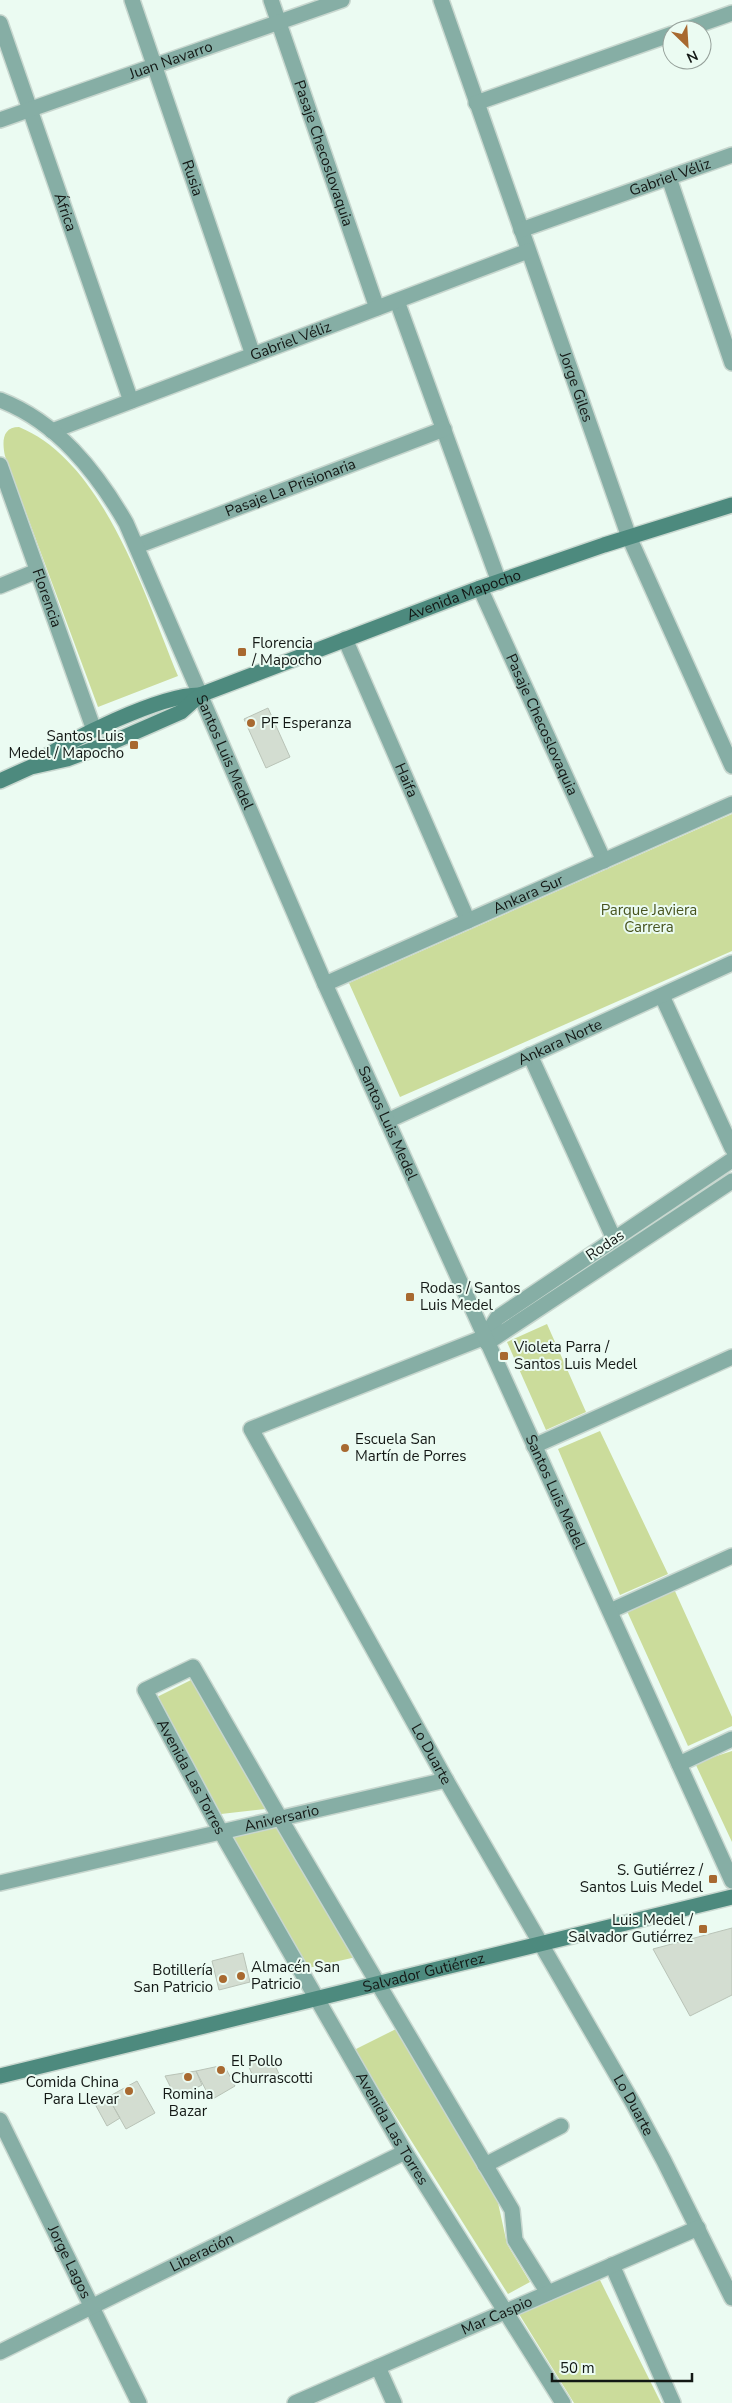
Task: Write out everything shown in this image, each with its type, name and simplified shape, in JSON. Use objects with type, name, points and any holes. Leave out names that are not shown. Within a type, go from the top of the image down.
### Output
[{"type":"main road","name":"Avenida Mapocho","points":[[0,780],[30,768],[68,759],[115,741],[180,712],[200,696],[480,588],[732,504]]},
{"type":"main road","name":"Avenida Mapocho","points":[[30,768],[51,753],[94,730],[177,697],[200,696]]},
{"type":"main road","points":[[94,730],[115,741]]},
{"type":"main road","name":"Salvador Gutiérrez","points":[[0,2076],[732,1897]]},
{"type":"street","name":"Rusia","points":[[132,0],[253,355]]},
{"type":"street","name":"Pasaje Checoslovaquia","points":[[272,0],[377,308]]},
{"type":"street","name":"Juan Navarro","points":[[0,120],[342,0]]},
{"type":"street","name":"Jorge Giles","points":[[440,0],[629,537],[732,766]]},
{"type":"street","points":[[712,20],[732,13]]},
{"type":"street","name":"África","points":[[0,23],[131,401]]},
{"type":"street","points":[[476,103],[662,38]]},
{"type":"street","name":"Gabriel Véliz","points":[[521,230],[732,155]]},
{"type":"street","points":[[668,178],[732,363]]},
{"type":"street","name":"Gabriel Véliz","points":[[52,430],[528,251]]},
{"type":"street","points":[[397,301],[499,582]]},
{"type":"street","name":"Santos Luis Medel","points":[[0,400],[26,412],[52,430],[99,480],[117,508],[137,546],[324,984],[732,1881]]},
{"type":"street","name":"Pasaje La Prisionaria","points":[[137,546],[444,429]]},
{"type":"street","name":"Florencia","points":[[0,465],[94,730]]},
{"type":"street","points":[[0,586],[37,571]]},
{"type":"street","name":"Pasaje Checoslovaquia","points":[[480,588],[604,861]]},
{"type":"street","name":"Haifa","points":[[345,639],[468,921]]},
{"type":"street","name":"Ankara Sur","points":[[324,984],[732,804]]},
{"type":"street","name":"Ankara Norte","points":[[387,1121],[732,964]]},
{"type":"street","points":[[662,996],[732,1148]]},
{"type":"street","points":[[530,1056],[614,1239]]},
{"type":"street","name":"Rodas","points":[[486,1340],[497,1318],[732,1160]]},
{"type":"street","name":"Rodas","points":[[486,1340],[732,1181]]},
{"type":"street","name":"Lo Duarte","points":[[486,1340],[251,1429],[446,1780],[633,2103],[732,2298]]},
{"type":"street","points":[[534,1446],[732,1357]]},
{"type":"street","points":[[610,1611],[732,1556]]},
{"type":"street","name":"Avenida Las Torres","points":[[548,2293],[515,2240],[512,2210],[193,1667],[145,1690],[221,1832],[404,2152],[563,2403]]},
{"type":"street","points":[[679,1764],[732,1739]]},
{"type":"street","name":"Aniversario","points":[[0,1883],[446,1780]]},
{"type":"street","name":"Jorge Lagos","points":[[0,2120],[139,2403]]},
{"type":"street","points":[[485,2165],[561,2126]]},
{"type":"street","name":"Liberación","points":[[0,2352],[404,2152]]},
{"type":"street","name":"Mar Caspio","points":[[294,2403],[698,2228]]},
{"type":"street","points":[[612,2265],[673,2403]]},
{"type":"street","points":[[378,2367],[394,2403]]},
{"type":"green space","points":[[19,427],[49,445],[75,470],[98,500],[136,572],[178,676],[98,707],[5,456],[4,436],[9,430]]},
{"type":"green space","name":"Parque Javiera Carrera","points":[[732,814],[732,951],[400,1097],[349,983]]},
{"type":"green space","points":[[547,1324],[586,1412],[546,1430],[507,1342]]},
{"type":"green space","points":[[600,1431],[668,1574],[620,1595],[558,1449]]},
{"type":"green space","points":[[674,1589],[732,1717],[732,1726],[688,1746],[627,1611]]},
{"type":"green space","points":[[193,1679],[265,1809],[221,1814],[157,1697]]},
{"type":"green space","points":[[732,1751],[732,1842],[695,1763]]},
{"type":"green space","points":[[278,1824],[356,1957],[304,1969],[228,1838]]},
{"type":"green space","points":[[396,2029],[495,2189],[507,2244],[530,2282],[508,2294],[354,2050]]},
{"type":"green space","points":[[599,2278],[661,2403],[574,2403],[519,2314]]},
{"type":"building","points":[[268,708],[290,757],[266,768],[244,719]]},
{"type":"building","points":[[732,1928],[732,1995],[690,2016],[653,1949]]},
{"type":"building","points":[[243,1953],[250,1982],[219,1990],[212,1961]]},
{"type":"building","points":[[270,2055],[279,2074],[257,2085],[248,2065]]},
{"type":"building","points":[[224,2065],[235,2086],[211,2100],[196,2071]]},
{"type":"building","points":[[196,2071],[202,2085],[176,2098],[165,2076]]},
{"type":"building","points":[[137,2081],[155,2113],[126,2129],[108,2097]]},
{"type":"building","points":[[108,2097],[120,2118],[107,2126],[95,2104]]},
{"type":"place","name":"Florencia / Mapocho","points":[[242,652]]},
{"type":"place","name":"PF Esperanza","points":[[251,723]]},
{"type":"place","name":"Santos Luis Medel / Mapocho","points":[[134,745]]},
{"type":"place","name":"Rodas / Santos Luis Medel","points":[[410,1297]]},
{"type":"place","name":"Violeta Parra / Santos Luis Medel","points":[[504,1356]]},
{"type":"place","name":"Escuela San Martín de Porres","points":[[345,1448]]},
{"type":"place","name":"S. Gutiérrez / Santos Luis Medel","points":[[713,1879]]},
{"type":"place","name":"Luis Medel / Salvador Gutiérrez","points":[[703,1929]]},
{"type":"place","name":"Almacén San Patricio","points":[[241,1976]]},
{"type":"place","name":"Botillería San Patricio","points":[[223,1979]]},
{"type":"place","name":"El Pollo Churrascotti","points":[[221,2070]]},
{"type":"place","name":"Romina Bazar","points":[[188,2077]]},
{"type":"place","name":"Comida China Para Llevar","points":[[129,2091]]}]
